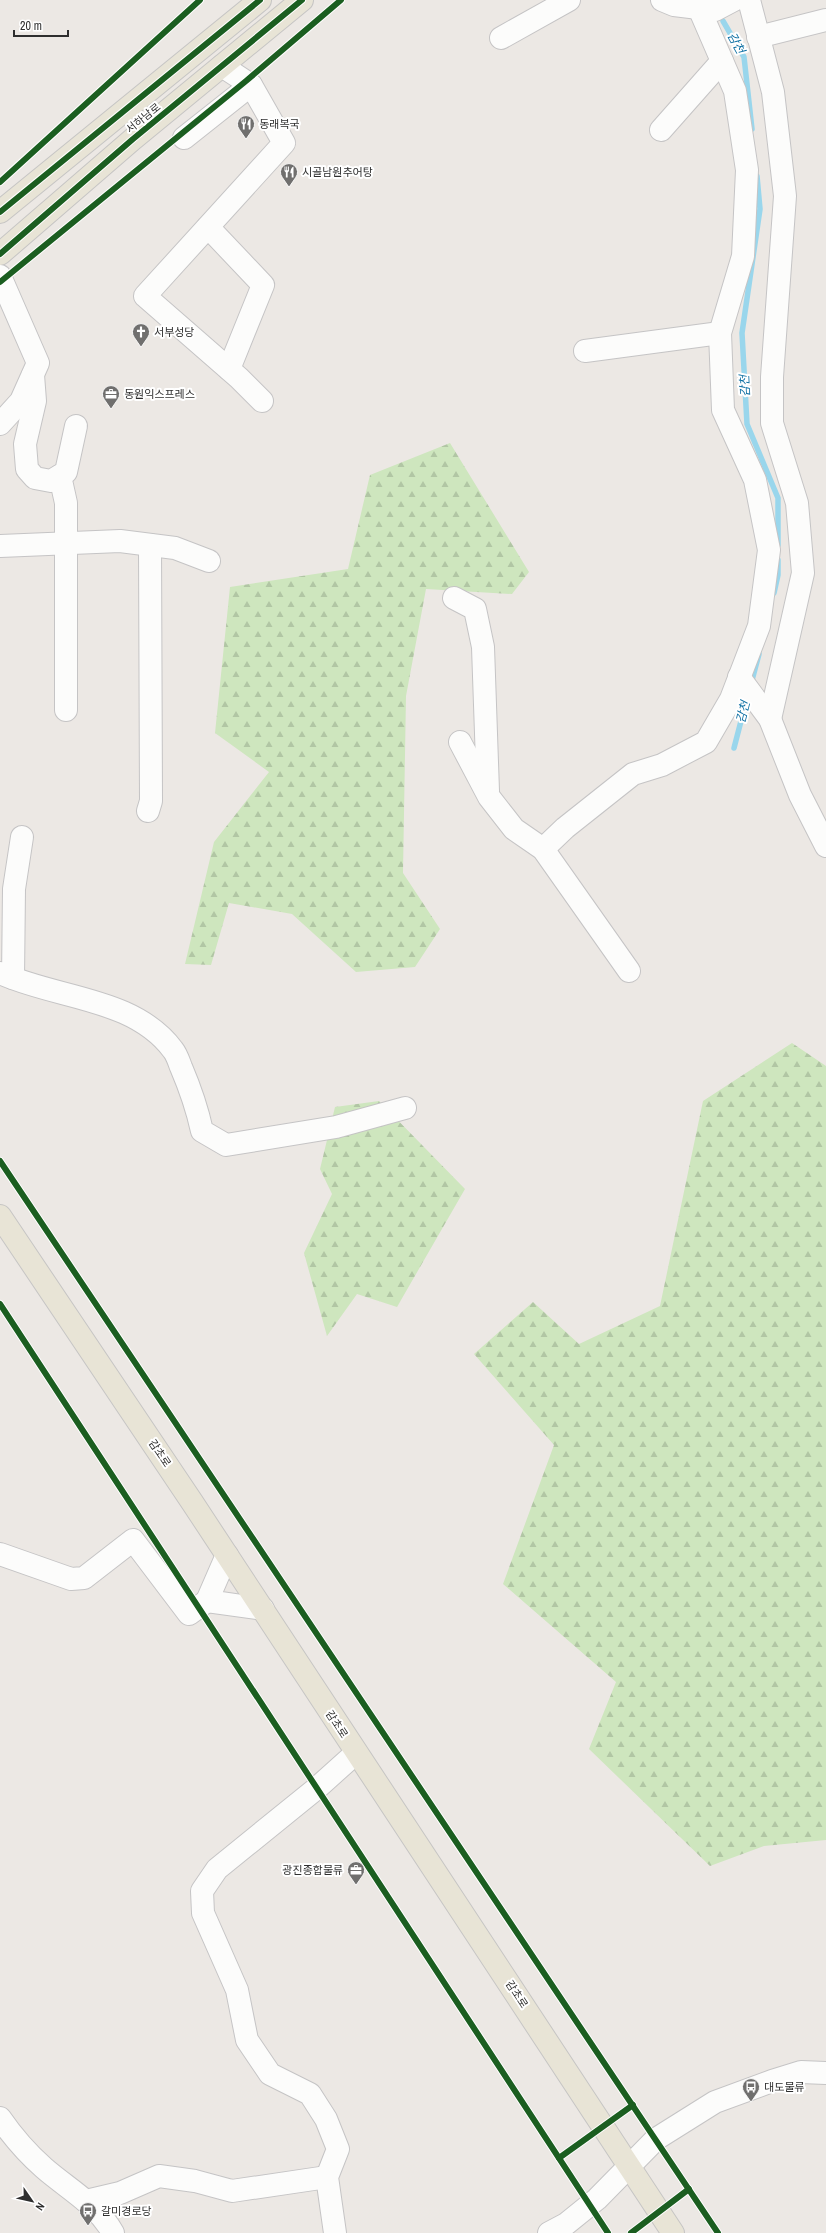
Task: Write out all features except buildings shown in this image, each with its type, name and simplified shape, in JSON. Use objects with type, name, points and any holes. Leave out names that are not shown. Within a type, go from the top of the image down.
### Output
[{"type":"main road","name":"서하남로","points":[[0,212],[260,0]]},
{"type":"main road","name":"서하남로","points":[[0,254],[133,139],[302,0]]},
{"type":"main road","name":"감초로","points":[[0,1216],[227,1555],[673,2233]]},
{"type":"street","points":[[501,38],[569,0]]},
{"type":"street","points":[[662,0],[674,5],[715,10],[734,0]]},
{"type":"street","points":[[749,0],[773,92],[785,196],[772,377],[772,423],[797,503],[803,573],[765,712]]},
{"type":"street","points":[[542,849],[565,828],[633,774],[662,765],[706,742],[731,699],[759,626],[769,550],[755,480],[723,410],[720,333],[743,256],[747,170],[735,91],[699,8]]},
{"type":"street","points":[[758,37],[826,20]]},
{"type":"street","points":[[661,130],[722,61]]},
{"type":"street","points":[[222,66],[251,85],[284,143],[145,296],[229,369],[262,401]]},
{"type":"street","points":[[184,138],[251,85]]},
{"type":"street","points":[[208,227],[263,285],[229,369]]},
{"type":"street","points":[[0,276],[38,363],[21,401],[0,424]]},
{"type":"street","points":[[585,351],[720,333]]},
{"type":"street","points":[[33,375],[35,401],[26,444],[27,469],[35,478],[51,481],[66,472],[76,426]]},
{"type":"street","points":[[60,476],[66,503],[66,710]]},
{"type":"street","points":[[0,546],[120,541],[175,548],[209,561]]},
{"type":"street","points":[[148,811],[151,801],[150,545]]},
{"type":"street","points":[[454,598],[475,609],[483,647],[489,797]]},
{"type":"street","points":[[740,678],[765,712],[800,795],[826,846]]},
{"type":"street","points":[[460,742],[489,797],[514,829],[542,849],[629,971]]},
{"type":"street","points":[[22,837],[14,889],[7,976],[59,994],[111,1007],[148,1026],[174,1051],[193,1094],[202,1131],[226,1145],[336,1127],[405,1108]]},
{"type":"street","points":[[0,1554],[71,1579],[84,1578],[133,1540],[189,1614],[207,1601],[227,1555]]},
{"type":"street","points":[[207,1601],[262,1609]]},
{"type":"street","points":[[335,2233],[327,2177],[338,2150],[326,2119],[310,2094],[270,2074],[247,2040],[237,1990],[203,1913],[202,1891],[217,1869],[356,1753]]},
{"type":"street","points":[[549,2233],[566,2224],[597,2199],[656,2139],[715,2102],[801,2072],[826,2073]]},
{"type":"street","points":[[0,2118],[14,2138],[39,2163],[86,2201],[113,2233]]},
{"type":"street","points":[[86,2201],[120,2193],[159,2176],[195,2181],[232,2191],[327,2177]]},
{"type":"green space","points":[[450,443],[529,572],[512,594],[426,589],[406,696],[403,873],[440,929],[415,967],[356,972],[292,914],[229,903],[211,965],[185,964],[214,842],[269,772],[215,733],[230,587],[348,569],[370,475]]},
{"type":"green space","points":[[792,1043],[826,1066],[826,1840],[764,1846],[710,1866],[589,1749],[616,1682],[503,1584],[554,1445],[474,1354],[533,1302],[579,1344],[660,1306],[703,1101]]},
{"type":"green space","points":[[379,1101],[465,1189],[397,1307],[357,1294],[327,1336],[304,1253],[332,1194],[320,1169],[335,1107]]},
{"type":"waterway","name":"감천","points":[[723,21],[744,57],[752,129]]},
{"type":"waterway","name":"감천","points":[[757,176],[760,209],[742,333],[747,424],[778,498],[778,545]]},
{"type":"waterway","name":"감천","points":[[774,593],[778,575],[778,560]]},
{"type":"waterway","name":"감천","points":[[751,684],[759,654]]},
{"type":"waterway","name":"감천","points":[[734,748],[747,698]]},
{"type":"cycle path","points":[[0,182],[200,0]]},
{"type":"cycle path","points":[[0,212],[260,0]]},
{"type":"cycle path","points":[[0,254],[133,139],[302,0]]},
{"type":"cycle path","points":[[0,282],[246,81],[341,0]]},
{"type":"cycle path","points":[[0,1161],[718,2233]]},
{"type":"cycle path","points":[[0,1304],[608,2233]]},
{"type":"cycle path","points":[[559,2158],[633,2105]]},
{"type":"cycle path","points":[[631,2233],[689,2189]]},
{"type":"place","name":"동래복국","points":[[246,139]]},
{"type":"place","name":"시골남원추어탕","points":[[289,187]]},
{"type":"place","name":"서부성당","points":[[141,347]]},
{"type":"place","name":"동원익스프레스","points":[[111,409]]},
{"type":"place","name":"광진종합물류","points":[[356,1885]]},
{"type":"place","name":"대도물류","points":[[751,2102]]},
{"type":"place","name":"갈미경로당","points":[[88,2226]]}]
